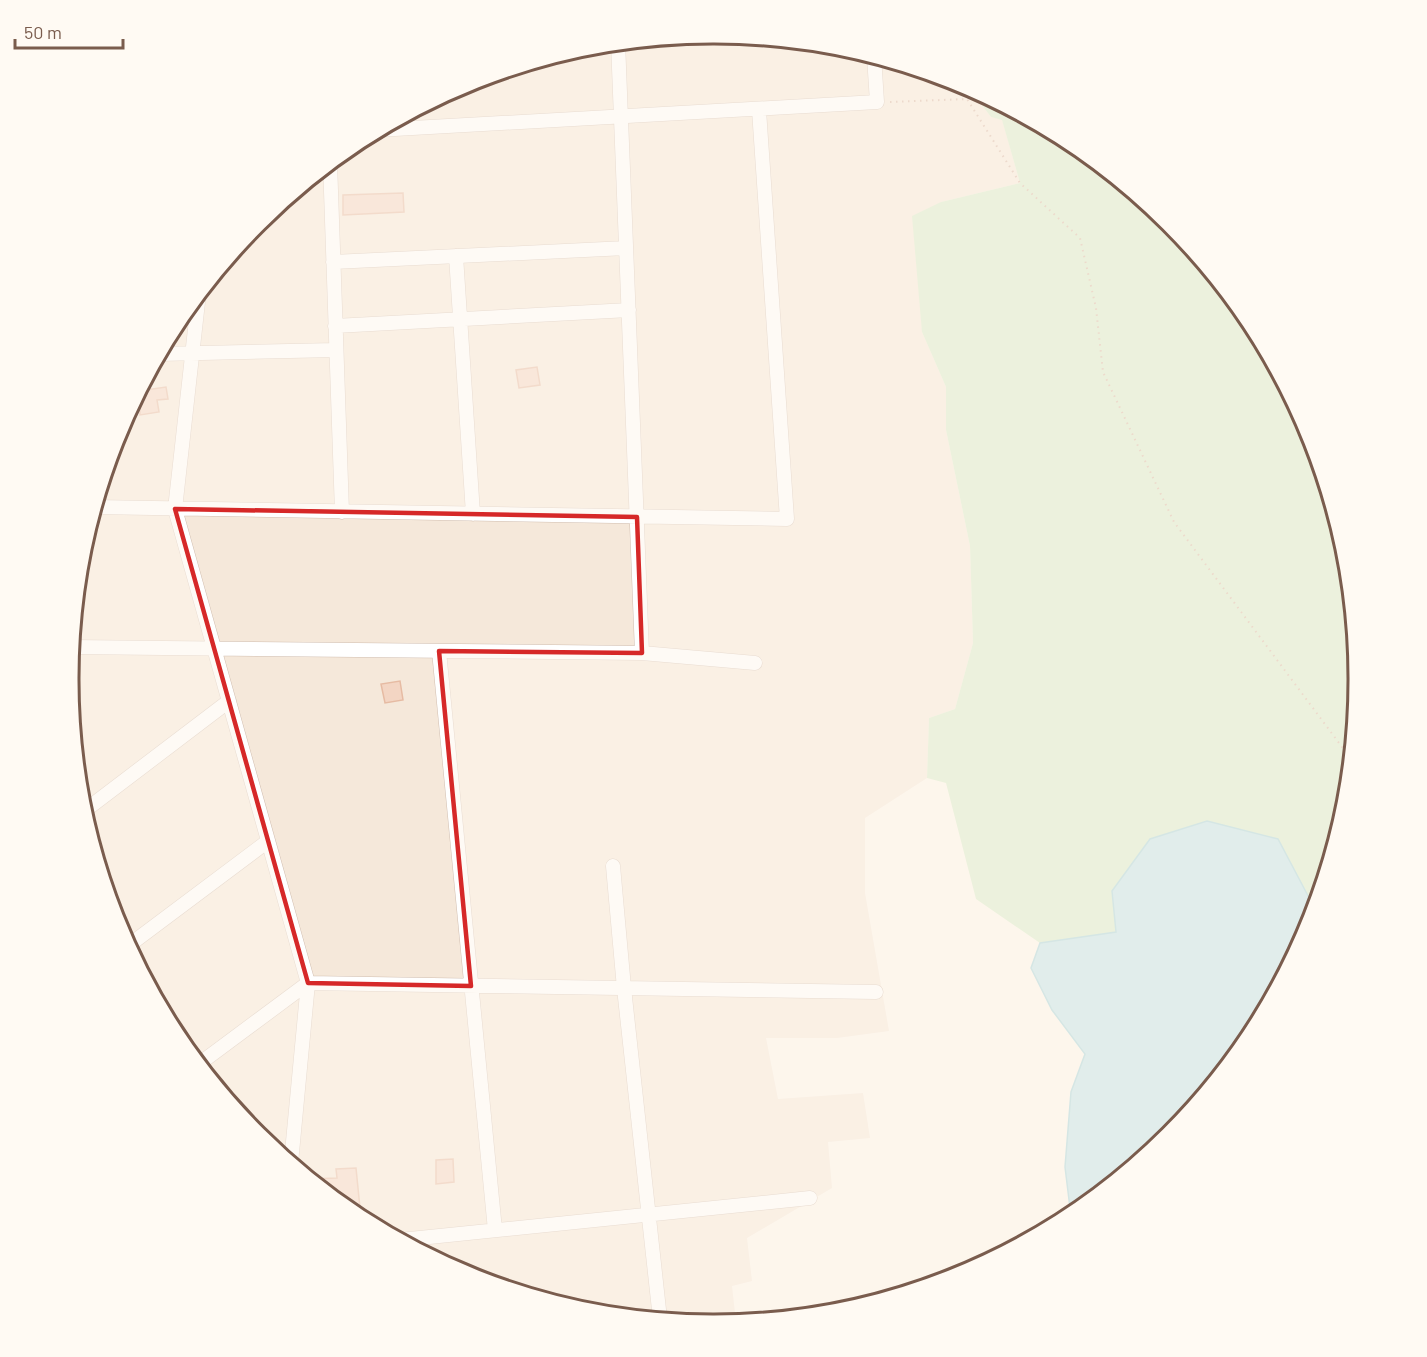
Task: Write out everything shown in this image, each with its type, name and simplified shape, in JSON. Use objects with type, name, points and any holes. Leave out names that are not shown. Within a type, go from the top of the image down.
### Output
[{"type":"street","points":[[618,51],[642,653]]},
{"type":"street","points":[[396,129],[877,102],[875,64]]},
{"type":"street","points":[[102,507],[787,519],[759,110]]},
{"type":"street","points":[[330,173],[342,512]]},
{"type":"street","points":[[333,262],[626,248]]},
{"type":"street","points":[[456,256],[473,514]]},
{"type":"street","points":[[197,310],[175,509],[308,983],[292,1153]]},
{"type":"street","points":[[335,326],[629,310]]},
{"type":"street","points":[[168,354],[336,350]]},
{"type":"street","points":[[80,647],[642,653],[755,663]]},
{"type":"street","points":[[439,651],[495,1230]]},
{"type":"street","points":[[92,805],[229,701]]},
{"type":"street","points":[[135,940],[268,841]]},
{"type":"street","points":[[613,866],[659,1311]]},
{"type":"street","points":[[206,1059],[308,983],[876,992]]},
{"type":"street","points":[[415,1238],[810,1198]]},
{"type":"path","points":[[877,102],[967,99],[1020,183],[1080,238],[1096,308],[1103,372],[1174,522],[1344,750]]},
{"type":"highlighted area","points":[[175,509],[637,517],[642,653],[439,651],[471,986],[308,983]]},
{"type":"shaded area","points":[[672,45],[755,45],[796,49],[878,65],[957,92],[980,102],[991,117],[1002,119],[1020,183],[941,202],[922,332],[946,387],[946,430],[970,546],[973,643],[955,709],[929,718],[927,778],[865,818],[865,893],[889,1031],[837,1038],[766,1038],[778,1099],[863,1093],[870,1138],[828,1142],[832,1188],[747,1238],[752,1281],[732,1286],[735,1313],[714,1314],[631,1308],[549,1292],[509,1280],[433,1248],[361,1206],[295,1156],[264,1128],[210,1065],[164,996],[144,959],[112,883],[100,843],[84,761],[80,720],[80,637],[84,596],[100,514],[112,474],[144,398],[164,361],[210,292],[236,260],[264,229],[327,175],[396,129],[433,109],[509,77],[549,65],[631,49]]},
{"type":"green space","points":[[980,102],[1031,129],[1066,151],[1100,175],[1163,229],[1217,292],[1241,326],[1263,361],[1300,435],[1327,514],[1336,555],[1347,637],[1348,678],[1347,720],[1336,802],[1327,843],[1308,901],[1112,891],[1116,932],[1040,943],[976,899],[946,783],[927,778],[929,718],[955,709],[973,643],[970,546],[946,430],[946,387],[922,332],[912,216],[941,202],[1020,183],[1002,120],[991,117]]},
{"type":"water","points":[[1207,821],[1278,839],[1309,898],[1283,959],[1263,996],[1217,1065],[1163,1128],[1100,1182],[1069,1204],[1065,1167],[1071,1092],[1085,1054],[1052,1010],[1031,968],[1040,943],[1116,932],[1112,891],[1150,839]]},
{"type":"building","points":[[403,193],[404,212],[343,215],[343,195]]},
{"type":"building","points":[[537,367],[540,385],[519,388],[516,370]]},
{"type":"building","points":[[166,387],[168,399],[157,400],[159,412],[140,415],[140,407],[149,390]]},
{"type":"building","points":[[400,681],[403,700],[385,703],[381,684]]},
{"type":"building","points":[[453,1159],[454,1182],[436,1184],[436,1160]]},
{"type":"building","points":[[356,1168],[360,1205],[323,1179],[337,1178],[336,1169]]}]
